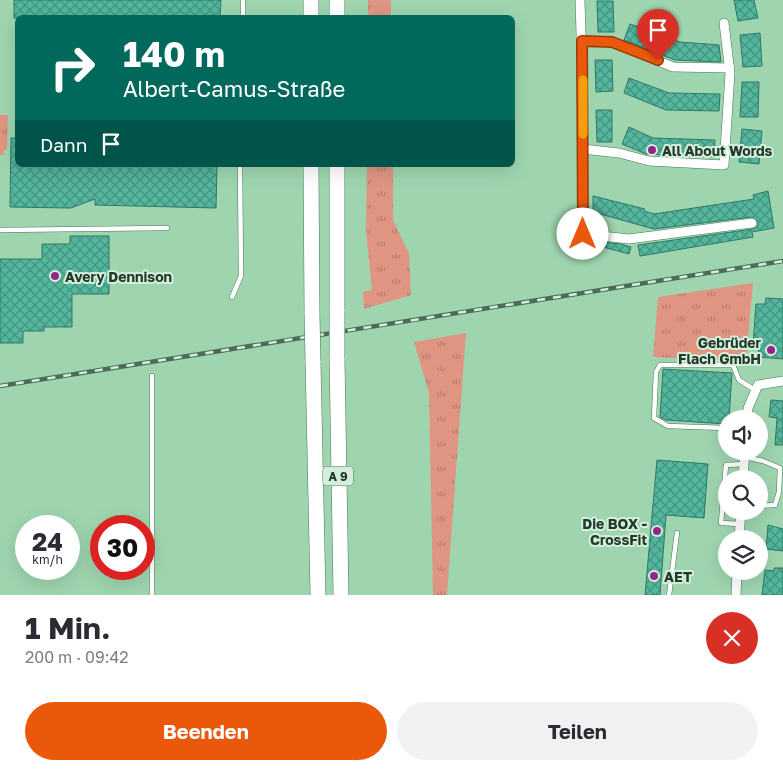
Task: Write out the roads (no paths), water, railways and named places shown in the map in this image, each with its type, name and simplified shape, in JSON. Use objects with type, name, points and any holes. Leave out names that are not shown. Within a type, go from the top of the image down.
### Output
[{"type":"highway","points":[[311,0],[311,15]]},
{"type":"highway","points":[[337,0],[337,15]]},
{"type":"highway","name":"A 9","points":[[312,167],[312,313],[318,595]]},
{"type":"highway","name":"A 9","points":[[337,167],[337,358],[341,595]]},
{"type":"street","points":[[580,0],[583,234],[629,239],[752,223]]},
{"type":"street","points":[[582,149],[619,153],[649,161],[724,165],[730,68],[724,23]]},
{"type":"street","points":[[582,41],[612,42],[673,67],[730,68]]},
{"type":"street","points":[[748,410],[758,385],[783,381]]},
{"type":"street","points":[[740,520],[740,530]]},
{"type":"street","points":[[736,595],[737,580]]},
{"type":"lane","points":[[243,0],[243,15]]},
{"type":"lane","points":[[232,298],[241,276],[240,167]]},
{"type":"lane","points":[[0,230],[167,228]]},
{"type":"lane","points":[[718,428],[668,426],[654,418],[656,372],[660,365],[733,365],[739,380],[755,390]]},
{"type":"lane","points":[[152,376],[152,595]]},
{"type":"lane","points":[[739,460],[726,464],[721,523],[740,524]]},
{"type":"lane","points":[[757,460],[780,468],[779,492],[775,505],[768,505]]},
{"type":"lane","points":[[670,595],[677,533]]},
{"type":"railway","points":[[0,386],[783,261]]},
{"type":"place","name":"All About Words","points":[[652,150]]},
{"type":"place","name":"Avery Dennison","points":[[55,276]]},
{"type":"place","name":"Gebrüder Flach GmbH","points":[[771,350]]},
{"type":"place","name":"Die BOX - CrossFit","points":[[657,531]]},
{"type":"place","name":"AET","points":[[654,576]]}]
